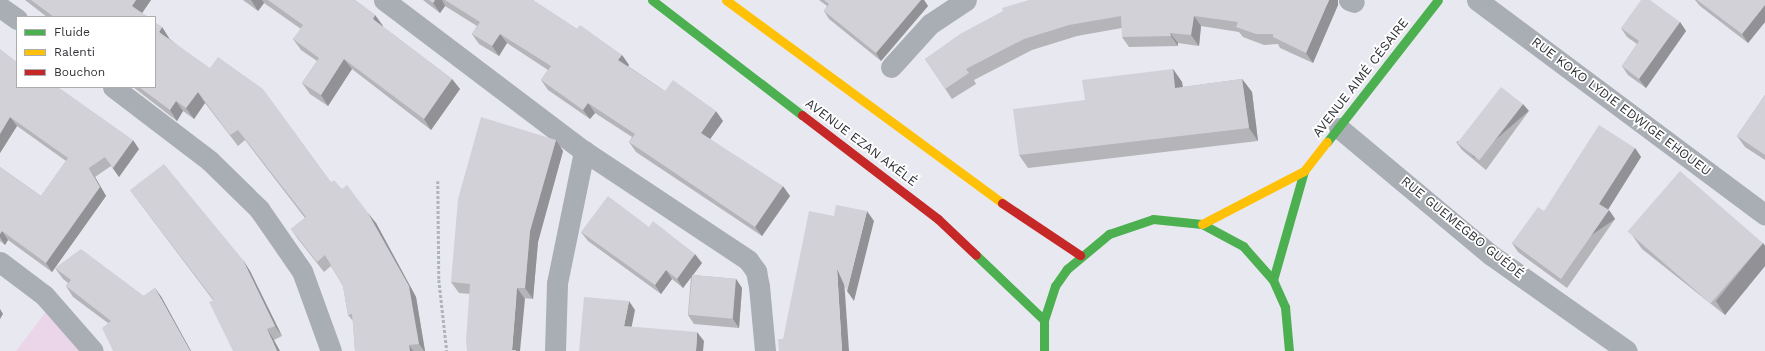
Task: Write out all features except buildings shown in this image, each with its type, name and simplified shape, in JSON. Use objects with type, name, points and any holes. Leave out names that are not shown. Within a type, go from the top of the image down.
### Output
[{"type":"street","points":[[384,0],[584,151],[748,260],[756,271],[759,286],[765,351]]},
{"type":"street","name":"AVENUE EZAN AKÉLÉ","points":[[652,0],[938,219],[1044,320]]},
{"type":"street","points":[[726,0],[965,179],[1080,255]]},
{"type":"street","points":[[891,66],[930,24],[966,0]]},
{"type":"street","name":"AVENUE AIMÉ CÉSAIRE","points":[[1273,280],[1304,171],[1438,0]]},
{"type":"street","name":"RUE KOKO LYDIE EDWIGE EHOUEU","points":[[1477,0],[1765,215]]},
{"type":"street","points":[[0,7],[16,18]]},
{"type":"street","points":[[115,88],[210,161],[259,209],[302,271],[331,351]]},
{"type":"street","name":"RUE GUEMEGBO GUÉDÉ","points":[[1339,128],[1491,255],[1627,351]]},
{"type":"street","points":[[555,351],[557,283],[584,151]]},
{"type":"street","name":"AVENUE AIMÉ CÉSAIRE","points":[[1202,224],[1304,171]]},
{"type":"street","points":[[1044,351],[1044,320],[1055,286],[1080,255],[1109,234],[1153,219],[1202,224],[1243,246],[1273,280],[1284,307],[1289,351]]},
{"type":"street","points":[[0,262],[44,295],[93,351]]},
{"type":"path","points":[[438,181],[439,280],[447,351]]},
{"type":"shaded area","points":[[45,313],[77,344],[81,351],[16,351]]},
{"type":"traffic: fast","points":[[652,0],[802,115]]},
{"type":"traffic: fast","points":[[1327,142],[1438,0]]},
{"type":"traffic: fast","points":[[1273,280],[1304,171]]},
{"type":"traffic: fast","points":[[1044,351],[1044,320],[1055,286],[1067,269],[1109,234],[1153,219],[1202,224],[1243,246],[1273,280],[1285,307],[1289,351]]},
{"type":"traffic: fast","points":[[976,255],[1044,320]]},
{"type":"traffic: slow","points":[[726,0],[1002,203]]},
{"type":"traffic: slow","points":[[1202,224],[1304,171],[1327,142]]},
{"type":"traffic: jam","points":[[802,115],[938,219],[976,255]]},
{"type":"traffic: jam","points":[[1002,203],[1080,255]]}]
